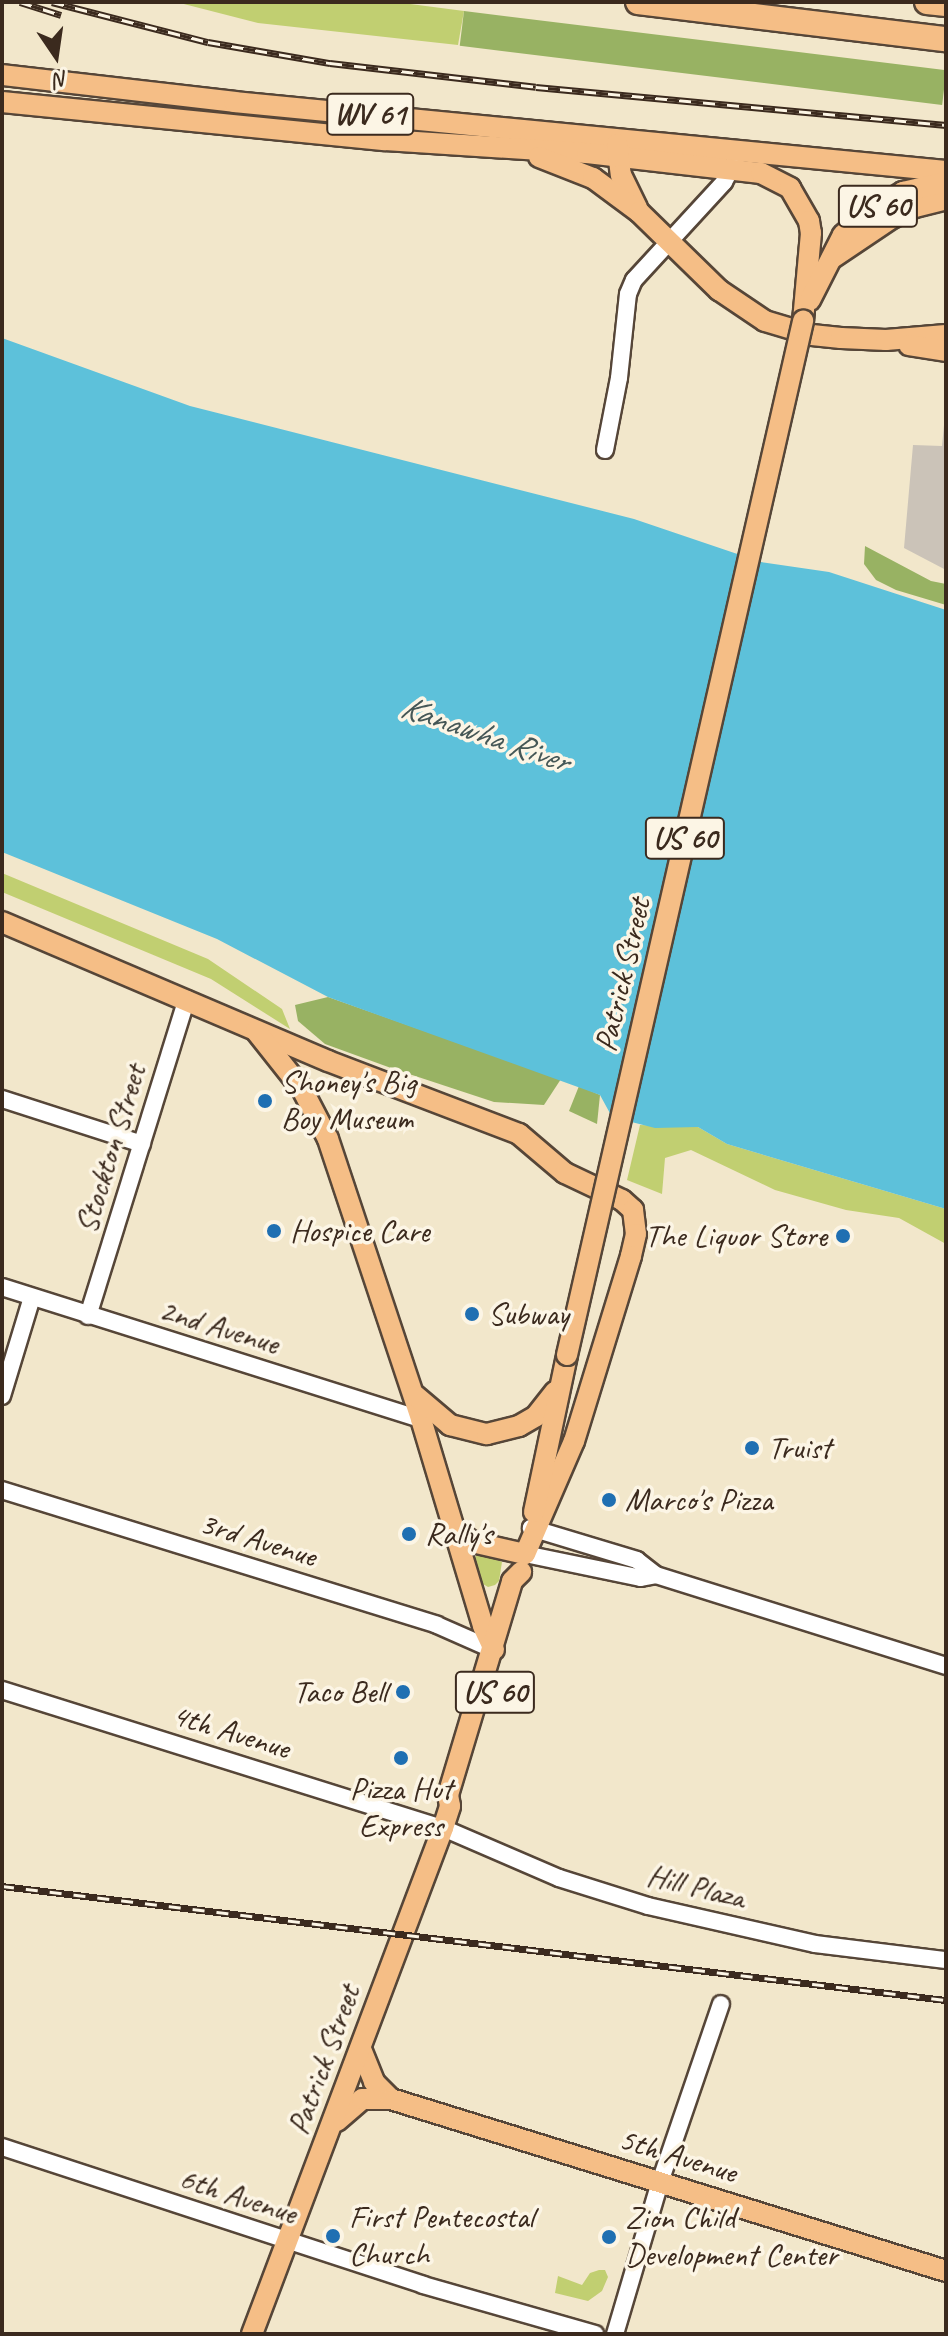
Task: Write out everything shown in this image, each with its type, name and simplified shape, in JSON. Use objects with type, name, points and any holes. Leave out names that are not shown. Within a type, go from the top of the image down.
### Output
[{"type":"highway","points":[[638,2],[946,39]]},
{"type":"highway","points":[[927,2],[946,4]]},
{"type":"main road","name":"WV 61","points":[[2,75],[736,160]]},
{"type":"main road","name":"WV 61","points":[[2,102],[243,128],[484,145],[617,147]]},
{"type":"main road","points":[[484,145],[556,162],[593,178],[639,212],[730,298],[765,321],[812,335],[886,340],[946,351]]},
{"type":"main road","points":[[617,147],[625,184],[639,212]]},
{"type":"main road","points":[[736,160],[946,171]]},
{"type":"main road","points":[[736,160],[771,176],[797,196],[822,261]]},
{"type":"main road","name":"Patrick Street","points":[[533,1529],[560,1385],[803,321],[822,261],[843,235],[880,204],[903,192],[946,182]]},
{"type":"main road","name":"US 60","points":[[822,261],[892,218],[915,207],[946,199]]},
{"type":"main road","points":[[915,207],[946,205]]},
{"type":"main road","points":[[886,340],[946,335]]},
{"type":"main road","points":[[2,922],[328,1061],[519,1134],[565,1173],[622,1200],[633,1210],[636,1234],[574,1441],[533,1529],[523,1563],[472,1542],[451,1526]]},
{"type":"main road","points":[[256,1031],[294,1079],[328,1139],[421,1419],[483,1626],[494,1650]]},
{"type":"main road","points":[[294,1079],[302,1062],[310,1058],[328,1061]]},
{"type":"main road","points":[[411,1389],[436,1417],[450,1425],[487,1434],[503,1432],[536,1416],[560,1385]]},
{"type":"main road","name":"Patrick Street","points":[[257,2332],[288,2241],[443,1828],[450,1806],[448,1795],[494,1650],[512,1581],[523,1563]]},
{"type":"main road","name":"Patrick Street","points":[[450,1806],[460,1798],[511,1640],[525,1585],[523,1563]]},
{"type":"main road","points":[[361,2049],[374,2082],[391,2099]]},
{"type":"main road","points":[[332,2127],[347,2109],[362,2099],[391,2099]]},
{"type":"main road","name":"5th Avenue","points":[[391,2099],[946,2271]]},
{"type":"street","points":[[605,450],[619,378],[628,294],[643,268],[736,160]]},
{"type":"street","name":"Stockton Street","points":[[88,1316],[187,999]]},
{"type":"street","points":[[2,1099],[142,1144]]},
{"type":"street","name":"2nd Avenue","points":[[2,1287],[421,1419]]},
{"type":"street","points":[[2,1396],[32,1297]]},
{"type":"street","name":"3rd Avenue","points":[[2,1490],[437,1625],[494,1650]]},
{"type":"street","points":[[533,1529],[637,1560],[656,1575]]},
{"type":"street","points":[[523,1563],[629,1576],[656,1575],[946,1666]]},
{"type":"street","name":"4th Avenue","points":[[2,1690],[443,1828]]},
{"type":"street","name":"Hill Plaza","points":[[443,1828],[559,1878],[648,1906],[815,1944],[946,1960]]},
{"type":"street","points":[[615,2334],[660,2182],[721,2004]]},
{"type":"street","name":"6th Avenue","points":[[2,2147],[440,2291],[595,2334]]},
{"type":"shaded area","points":[[946,404],[946,570],[904,548],[913,445],[942,446]]},
{"type":"green space","points":[[176,2],[395,2],[464,11],[458,45],[258,23]]},
{"type":"green space","points":[[464,11],[946,70],[942,105],[460,46]]},
{"type":"green space","points":[[865,546],[931,581],[946,584],[946,605],[896,590],[876,580],[864,564]]},
{"type":"green space","points":[[2,873],[208,959],[282,1009],[290,1029],[211,979],[2,892]]},
{"type":"green space","points":[[328,997],[561,1079],[544,1105],[494,1102],[391,1068],[325,1044],[298,1021],[295,1005]]},
{"type":"green space","points":[[579,1086],[600,1095],[597,1124],[569,1111]]},
{"type":"green space","points":[[640,1125],[698,1127],[727,1144],[946,1209],[946,1244],[899,1218],[846,1210],[775,1190],[691,1150],[665,1158],[662,1194],[627,1180]]},
{"type":"green space","points":[[480,1553],[502,1562],[499,1581],[495,1585],[488,1587],[478,1581],[471,1560]]},
{"type":"green space","points":[[605,2270],[608,2277],[602,2291],[588,2301],[555,2293],[558,2276],[582,2285],[590,2273]]},
{"type":"water","name":"Kanawha River","points":[[2,338],[190,406],[634,519],[761,562],[829,572],[946,610],[946,1209],[727,1144],[698,1127],[655,1128],[612,1117],[600,1095],[328,997],[217,939],[2,852]]},
{"type":"railway","points":[[20,2],[61,15]]},
{"type":"railway","points":[[52,2],[208,42],[330,63],[536,87],[946,125]]},
{"type":"railway","points":[[2,1886],[946,2000]]},
{"type":"place","name":"Shoney's Big Boy Museum","points":[[265,1101]]},
{"type":"place","name":"Hospice Care","points":[[274,1231]]},
{"type":"place","name":"The Liquor Store","points":[[843,1236]]},
{"type":"place","name":"Subway","points":[[472,1314]]},
{"type":"place","name":"Truist","points":[[752,1448]]},
{"type":"place","name":"Marco's Pizza","points":[[609,1500]]},
{"type":"place","name":"Rally's","points":[[409,1534]]},
{"type":"place","name":"Taco Bell","points":[[403,1692]]},
{"type":"place","name":"Pizza Hut Express","points":[[401,1758]]},
{"type":"place","name":"First Pentecostal Church","points":[[333,2236]]},
{"type":"place","name":"Zion Child Development Center","points":[[609,2237]]}]
